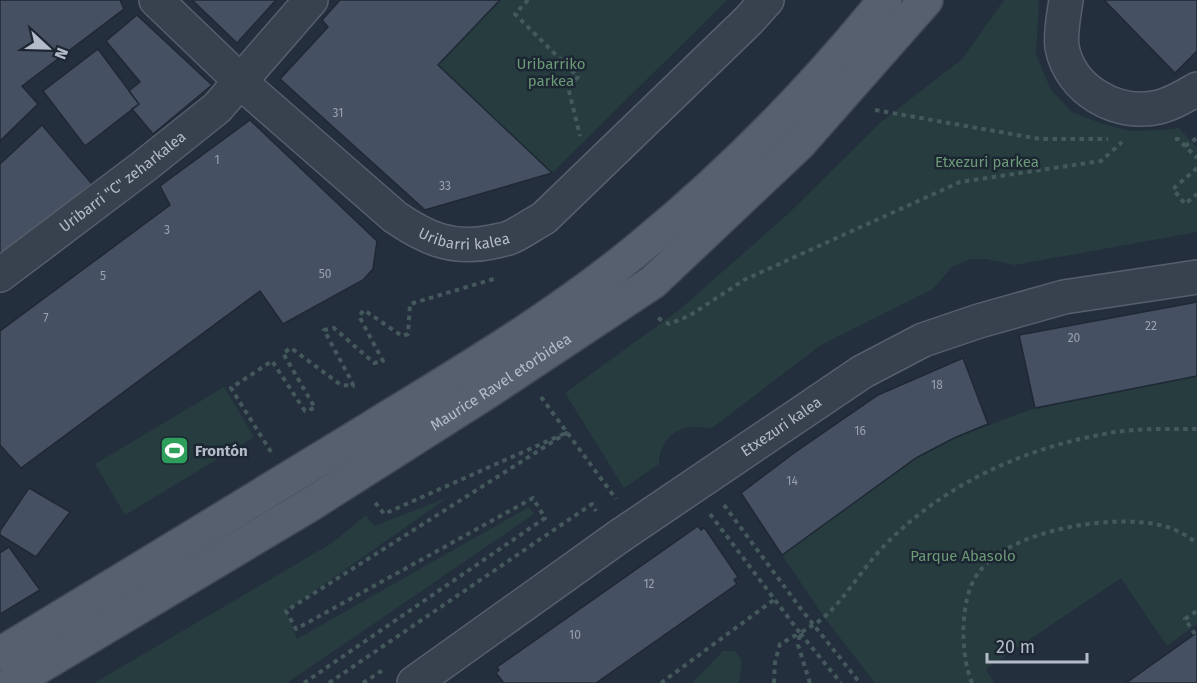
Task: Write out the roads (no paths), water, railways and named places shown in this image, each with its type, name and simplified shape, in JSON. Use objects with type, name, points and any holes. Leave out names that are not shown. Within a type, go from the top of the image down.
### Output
[{"type":"main road","name":"Maurice Ravel etorbidea","points":[[0,654],[484,358],[564,305],[643,246],[727,172],[784,116],[885,0]]},
{"type":"main road","name":"Maurice Ravel etorbidea","points":[[12,683],[311,504],[490,390],[653,282],[799,144],[926,0]]},
{"type":"street","name":"Uribarri kalea","points":[[156,0],[239,80],[395,217],[417,232],[435,240],[455,244],[479,244],[510,238],[544,218],[767,0]]},
{"type":"street","name":"Uribarri \"C\" zeharkalea","points":[[0,275],[217,108],[311,0]]},
{"type":"street","points":[[1066,0],[1062,21],[1062,47],[1073,73],[1086,90],[1107,103],[1133,109],[1158,107],[1197,89]]},
{"type":"street","name":"Etxezuri kalea","points":[[414,683],[631,529],[862,372],[923,340],[954,328],[1064,297],[1197,276]]},
{"type":"place","name":"Frontón","points":[[174,451]]},
{"type":"park label","name":"Uribarriko parkea","points":[[551,72]]},
{"type":"park label","name":"Etxezuri parkea","points":[[987,162]]},
{"type":"park label","name":"Parque Abasolo","points":[[963,556]]}]
